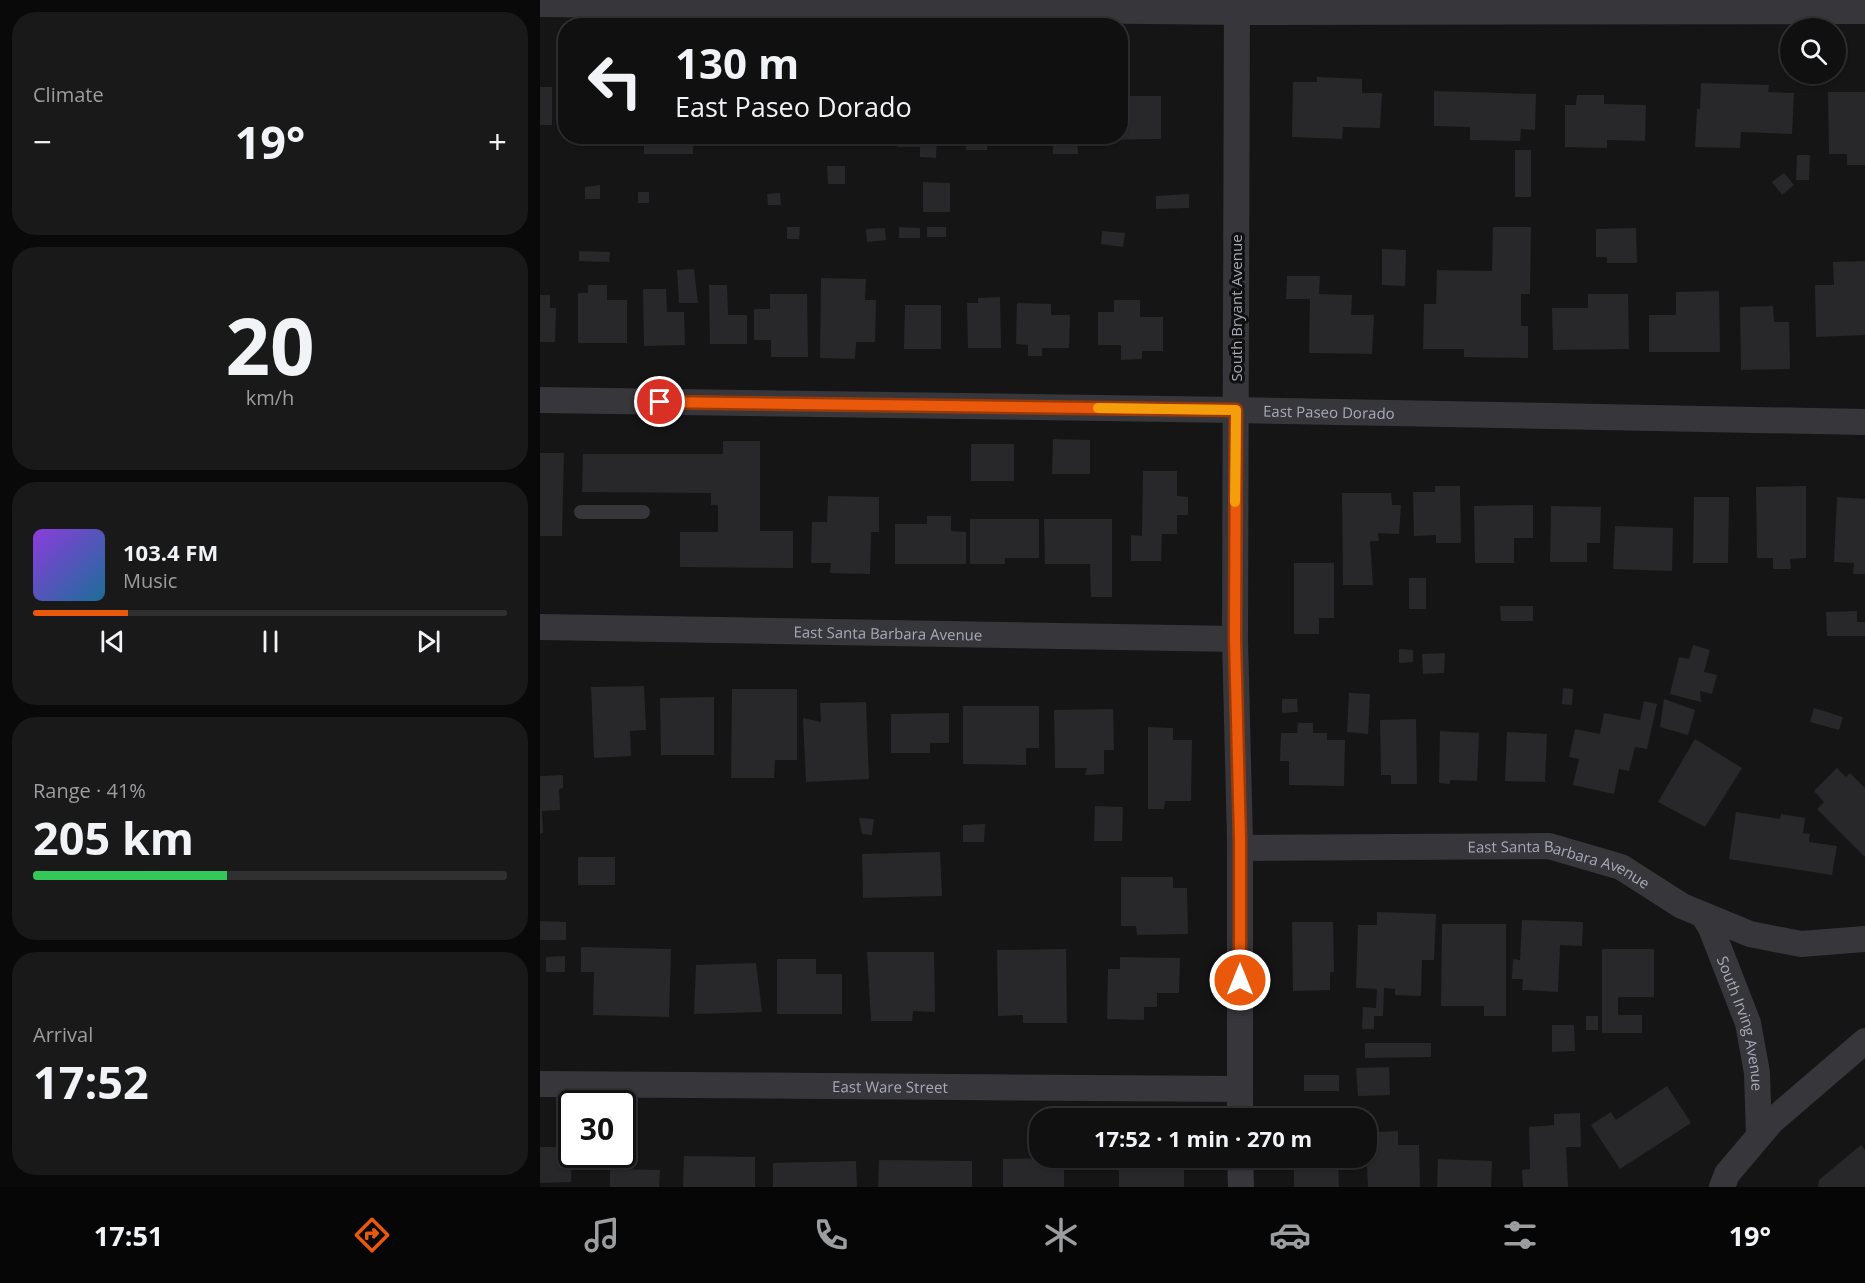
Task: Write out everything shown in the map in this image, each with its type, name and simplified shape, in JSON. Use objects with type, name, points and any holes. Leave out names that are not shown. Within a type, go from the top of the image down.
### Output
[{"type":"street","points":[[540,4],[1865,11]]},
{"type":"street","name":"South Bryant Avenue","points":[[1237,6],[1235,639],[1240,848],[1240,1108]]},
{"type":"street","name":"East Paseo Dorado","points":[[540,400],[1865,422]]},
{"type":"street","name":"East Santa Barbara Avenue","points":[[540,627],[1235,639]]},
{"type":"street","name":"East Santa Barbara Avenue","points":[[1240,848],[1549,846],[1621,867],[1682,906],[1750,934],[1801,944],[1865,939]]},
{"type":"street","name":"South Irving Avenue","points":[[1703,915],[1711,928],[1748,1023],[1758,1073],[1759,1135]]},
{"type":"street","points":[[1722,1187],[1727,1174],[1771,1122],[1865,1041]]},
{"type":"street","name":"East Ware Street","points":[[540,1084],[1239,1089]]},
{"type":"street","points":[[1240,1168],[1241,1187]]},
{"type":"lane","points":[[581,512],[643,512]]},
{"type":"building","points":[[1317,77],[1362,79],[1362,93],[1382,93],[1380,128],[1343,127],[1342,139],[1292,137],[1293,82],[1317,82]]},
{"type":"building","points":[[1701,83],[1769,85],[1768,92],[1794,93],[1792,134],[1741,132],[1740,148],[1695,147]]},
{"type":"building","points":[[540,87],[552,87],[552,125],[540,125]]},
{"type":"building","points":[[1434,91],[1536,94],[1535,130],[1521,129],[1520,141],[1470,140],[1470,127],[1434,126]]},
{"type":"building","points":[[1828,92],[1865,92],[1865,165],[1847,165],[1847,154],[1829,154]]},
{"type":"building","points":[[1577,95],[1604,95],[1604,104],[1646,105],[1645,141],[1607,140],[1607,148],[1565,147],[1565,105],[1576,105]]},
{"type":"building","points":[[1128,96],[1161,96],[1161,139],[1128,139]]},
{"type":"building","points":[[644,144],[693,144],[693,154],[644,154]]},
{"type":"building","points":[[897,144],[937,144],[936,158],[920,157],[920,147],[897,147]]},
{"type":"building","points":[[966,144],[987,144],[987,150],[966,150]]},
{"type":"building","points":[[1053,144],[1077,144],[1078,154],[1053,154]]},
{"type":"building","points":[[1515,150],[1531,150],[1531,197],[1515,197]]},
{"type":"building","points":[[1797,155],[1810,155],[1809,180],[1796,180]]},
{"type":"building","points":[[827,166],[845,166],[845,184],[828,184]]},
{"type":"building","points":[[1784,173],[1794,185],[1782,195],[1772,182]]},
{"type":"building","points":[[923,182],[950,183],[950,212],[923,212]]},
{"type":"building","points":[[600,185],[600,199],[585,199],[585,187]]},
{"type":"building","points":[[638,192],[649,192],[649,203],[638,203]]},
{"type":"building","points":[[780,193],[781,205],[768,205],[767,194]]},
{"type":"building","points":[[1189,194],[1189,208],[1156,209],[1156,196]]},
{"type":"building","points":[[787,227],[800,227],[799,239],[787,239]]},
{"type":"building","points":[[899,227],[920,228],[920,238],[899,238]]},
{"type":"building","points":[[927,227],[946,227],[946,237],[927,237]]},
{"type":"building","points":[[1493,227],[1531,227],[1530,294],[1521,294],[1521,326],[1528,326],[1528,358],[1464,357],[1464,349],[1423,349],[1424,304],[1436,304],[1437,270],[1492,271]]},
{"type":"building","points":[[885,228],[886,240],[867,242],[866,229]]},
{"type":"building","points":[[1636,228],[1637,263],[1607,263],[1607,257],[1596,257],[1596,229]]},
{"type":"building","points":[[1102,231],[1125,233],[1123,247],[1101,244]]},
{"type":"building","points":[[1382,249],[1406,250],[1405,286],[1382,285]]},
{"type":"building","points":[[579,251],[610,252],[609,262],[579,261]]},
{"type":"building","points":[[1865,261],[1865,335],[1816,337],[1815,285],[1834,285],[1833,262]]},
{"type":"building","points":[[694,269],[698,303],[679,303],[677,270]]},
{"type":"building","points":[[1287,276],[1320,276],[1319,294],[1352,295],[1351,315],[1374,315],[1372,354],[1309,353],[1310,299],[1286,299]]},
{"type":"building","points":[[821,278],[866,279],[865,300],[876,300],[875,342],[856,342],[855,359],[820,358]]},
{"type":"building","points":[[588,285],[607,285],[607,300],[627,300],[627,343],[578,343],[578,293],[588,293]]},
{"type":"building","points":[[709,285],[727,285],[728,315],[747,315],[747,344],[710,344]]},
{"type":"building","points":[[643,289],[666,289],[667,312],[684,312],[685,345],[644,346]]},
{"type":"building","points":[[1719,291],[1720,352],[1649,352],[1649,315],[1676,315],[1676,292]]},
{"type":"building","points":[[770,294],[807,294],[808,357],[771,357],[771,340],[754,340],[754,309],[770,309]]},
{"type":"building","points":[[1588,294],[1628,294],[1629,349],[1553,350],[1552,308],[1588,308]]},
{"type":"building","points":[[540,295],[550,295],[550,308],[556,308],[555,342],[540,342]]},
{"type":"building","points":[[1000,297],[1001,348],[968,348],[967,303],[978,303],[978,298]]},
{"type":"building","points":[[1114,300],[1140,300],[1140,317],[1163,317],[1163,351],[1142,351],[1142,359],[1121,360],[1121,345],[1098,345],[1098,312],[1114,312]]},
{"type":"building","points":[[1017,303],[1051,304],[1051,315],[1070,315],[1069,348],[1042,348],[1042,356],[1028,356],[1028,345],[1016,344]]},
{"type":"building","points":[[905,305],[941,305],[941,349],[904,349]]},
{"type":"building","points":[[1773,306],[1774,322],[1789,322],[1790,369],[1741,370],[1740,307]]},
{"type":"building","points":[[1053,439],[1090,440],[1090,474],[1052,474]]},
{"type":"building","points":[[723,441],[760,441],[760,531],[793,531],[793,568],[680,567],[680,532],[718,532],[718,505],[711,505],[711,493],[582,492],[583,454],[723,454]]},
{"type":"building","points":[[971,444],[1014,444],[1014,481],[971,481]]},
{"type":"building","points":[[540,453],[564,453],[562,536],[540,536]]},
{"type":"building","points":[[1143,471],[1177,471],[1177,496],[1188,497],[1188,515],[1177,515],[1177,534],[1162,534],[1161,561],[1131,561],[1131,535],[1142,536]]},
{"type":"building","points":[[1435,486],[1460,486],[1461,543],[1436,543],[1436,535],[1414,536],[1413,492],[1435,492]]},
{"type":"building","points":[[1806,486],[1806,558],[1790,559],[1791,569],[1773,569],[1773,558],[1757,558],[1756,487]]},
{"type":"building","points":[[1342,493],[1391,493],[1392,505],[1401,505],[1399,534],[1378,533],[1379,541],[1370,541],[1373,585],[1343,585]]},
{"type":"building","points":[[828,496],[879,497],[879,532],[871,532],[870,574],[830,573],[831,563],[811,563],[812,522],[827,522]]},
{"type":"building","points":[[1694,497],[1729,497],[1728,563],[1693,563]]},
{"type":"building","points":[[1837,497],[1865,499],[1865,574],[1853,574],[1854,563],[1834,562]]},
{"type":"building","points":[[1533,505],[1533,538],[1514,538],[1514,563],[1475,563],[1474,506]]},
{"type":"building","points":[[1551,506],[1601,507],[1600,543],[1587,543],[1587,562],[1550,562]]},
{"type":"building","points":[[927,516],[951,516],[951,531],[966,532],[966,564],[895,564],[895,524],[927,524]]},
{"type":"building","points":[[970,519],[1039,519],[1039,558],[1005,558],[1005,564],[970,564]]},
{"type":"building","points":[[1044,519],[1112,519],[1112,597],[1091,597],[1090,564],[1045,564]]},
{"type":"building","points":[[1615,526],[1673,528],[1672,571],[1613,569]]},
{"type":"building","points":[[1294,563],[1334,563],[1334,618],[1319,618],[1319,634],[1294,634]]},
{"type":"building","points":[[1409,578],[1426,578],[1426,609],[1409,609]]},
{"type":"building","points":[[1500,606],[1533,606],[1533,621],[1501,621]]},
{"type":"building","points":[[1857,611],[1857,622],[1865,622],[1865,636],[1827,636],[1826,612]]},
{"type":"building","points":[[1693,645],[1710,650],[1704,672],[1717,675],[1712,694],[1700,691],[1701,702],[1670,694],[1679,657],[1689,659]]},
{"type":"building","points":[[1399,649],[1413,650],[1413,662],[1399,663]]},
{"type":"building","points":[[1445,653],[1444,673],[1423,674],[1422,654]]},
{"type":"building","points":[[644,686],[646,730],[630,731],[631,756],[594,758],[591,687]]},
{"type":"building","points":[[1563,688],[1573,689],[1572,705],[1562,704]]},
{"type":"building","points":[[732,689],[797,689],[797,760],[775,760],[774,778],[731,778]]},
{"type":"building","points":[[1349,693],[1370,694],[1368,734],[1347,732]]},
{"type":"building","points":[[714,697],[714,755],[661,755],[660,698]]},
{"type":"building","points":[[1282,699],[1297,699],[1298,712],[1282,713]]},
{"type":"building","points":[[1664,699],[1695,710],[1688,735],[1660,727]]},
{"type":"building","points":[[1644,701],[1657,704],[1647,749],[1635,747],[1629,771],[1619,769],[1614,794],[1573,785],[1579,759],[1569,757],[1575,729],[1600,734],[1604,713],[1640,720]]},
{"type":"building","points":[[866,702],[869,779],[806,782],[803,718],[821,722],[820,703]]},
{"type":"building","points":[[963,706],[1039,706],[1039,748],[1026,748],[1026,765],[963,764]]},
{"type":"building","points":[[1814,708],[1843,717],[1839,730],[1810,722]]},
{"type":"building","points":[[1113,709],[1114,750],[1104,750],[1104,774],[1085,775],[1087,768],[1055,768],[1054,710]]},
{"type":"building","points":[[949,713],[949,743],[930,743],[930,753],[891,753],[891,714]]},
{"type":"building","points":[[1416,719],[1417,784],[1391,784],[1391,775],[1381,775],[1380,720]]},
{"type":"building","points":[[1298,723],[1313,723],[1313,733],[1327,733],[1327,740],[1345,740],[1344,786],[1289,785],[1289,761],[1280,761],[1281,733],[1297,733]]},
{"type":"building","points":[[1148,727],[1173,728],[1173,740],[1192,740],[1191,801],[1165,801],[1164,809],[1148,809]]},
{"type":"building","points":[[1440,731],[1479,733],[1477,781],[1450,780],[1450,784],[1439,783]]},
{"type":"building","points":[[1507,732],[1547,734],[1545,782],[1505,781]]},
{"type":"building","points":[[1695,739],[1742,768],[1705,827],[1658,802]]},
{"type":"building","points":[[1837,768],[1846,777],[1850,773],[1865,788],[1865,857],[1817,809],[1824,802],[1814,791]]},
{"type":"building","points":[[563,775],[563,788],[559,789],[560,810],[542,811],[543,833],[540,834],[540,776]]},
{"type":"building","points":[[1095,806],[1123,807],[1122,841],[1094,841]]},
{"type":"building","points":[[1736,812],[1780,819],[1781,814],[1805,818],[1803,833],[1810,834],[1809,842],[1837,846],[1832,875],[1729,859]]},
{"type":"building","points":[[859,818],[874,819],[872,835],[862,834]]},
{"type":"building","points":[[985,824],[984,842],[963,842],[963,825]]},
{"type":"building","points":[[940,852],[942,896],[863,898],[862,854]]},
{"type":"building","points":[[578,857],[615,857],[615,885],[578,885]]},
{"type":"building","points":[[1121,877],[1173,877],[1173,888],[1187,888],[1188,934],[1137,935],[1136,926],[1121,926]]},
{"type":"building","points":[[1377,912],[1436,914],[1434,960],[1422,960],[1421,996],[1395,995],[1395,989],[1384,988],[1383,1016],[1374,1016],[1374,1029],[1362,1029],[1363,1007],[1376,1008],[1377,989],[1356,988],[1358,925],[1377,925]]},
{"type":"building","points":[[1522,920],[1583,922],[1582,946],[1560,945],[1558,992],[1522,990],[1523,979],[1512,979],[1513,959],[1520,960]]},
{"type":"building","points":[[540,921],[566,922],[566,940],[540,940]]},
{"type":"building","points":[[1292,922],[1333,922],[1334,972],[1330,972],[1330,990],[1293,991]]},
{"type":"building","points":[[1442,924],[1506,924],[1506,1016],[1484,1016],[1484,1006],[1441,1006]]},
{"type":"building","points":[[581,947],[671,949],[669,1017],[593,1015],[594,972],[581,972]]},
{"type":"building","points":[[1066,949],[1067,1023],[1023,1023],[1023,1015],[998,1016],[997,950]]},
{"type":"building","points":[[1602,949],[1654,949],[1654,997],[1618,997],[1618,1015],[1642,1015],[1642,1033],[1602,1033]]},
{"type":"building","points":[[867,952],[934,952],[935,1012],[913,1011],[912,1021],[871,1021]]},
{"type":"building","points":[[565,956],[565,972],[546,972],[546,957]]},
{"type":"building","points":[[1120,957],[1180,958],[1179,993],[1157,993],[1157,1007],[1144,1007],[1144,1020],[1107,1019],[1108,969],[1120,969]]},
{"type":"building","points":[[777,959],[816,959],[816,974],[842,974],[842,1014],[777,1014]]},
{"type":"building","points":[[756,963],[762,1012],[694,1014],[696,965]]},
{"type":"building","points":[[1586,1016],[1598,1016],[1598,1030],[1586,1030]]},
{"type":"building","points":[[1552,1025],[1574,1025],[1575,1051],[1552,1052]]},
{"type":"building","points":[[1365,1043],[1431,1043],[1431,1057],[1365,1058]]},
{"type":"building","points":[[1389,1067],[1390,1095],[1358,1096],[1356,1068]]},
{"type":"building","points":[[1304,1075],[1339,1075],[1339,1091],[1304,1091]]},
{"type":"building","points":[[1667,1086],[1691,1123],[1620,1169],[1591,1125],[1611,1112],[1616,1120]]},
{"type":"building","points":[[1580,1113],[1581,1147],[1566,1147],[1568,1187],[1523,1187],[1522,1170],[1530,1169],[1529,1127],[1554,1125],[1554,1114]]},
{"type":"building","points":[[1398,1131],[1398,1145],[1419,1145],[1420,1187],[1368,1187],[1367,1168],[1377,1168],[1377,1132]]},
{"type":"building","points":[[1861,1145],[1865,1150],[1865,1187],[1818,1187],[1819,1180]]},
{"type":"building","points":[[540,1147],[558,1147],[558,1168],[571,1168],[571,1182],[540,1183]]},
{"type":"building","points":[[684,1156],[755,1157],[755,1187],[683,1187]]},
{"type":"building","points":[[1003,1159],[1029,1159],[1029,1168],[1064,1168],[1064,1187],[1003,1187]]},
{"type":"building","points":[[1438,1159],[1492,1161],[1491,1187],[1437,1187]]},
{"type":"building","points":[[879,1160],[972,1161],[972,1187],[878,1187]]},
{"type":"building","points":[[856,1161],[857,1187],[773,1187],[773,1163]]},
{"type":"building","points":[[1119,1168],[1184,1168],[1184,1187],[1119,1187]]},
{"type":"building","points":[[1294,1168],[1338,1168],[1339,1187],[1294,1187]]},
{"type":"building","points":[[610,1169],[660,1170],[659,1187],[610,1187]]},
{"type":"slow traffic","points":[[1098,408],[1236,410],[1235,502]]},
{"type":"route","points":[[660,402],[1236,410],[1235,639],[1240,841],[1240,980]]}]
